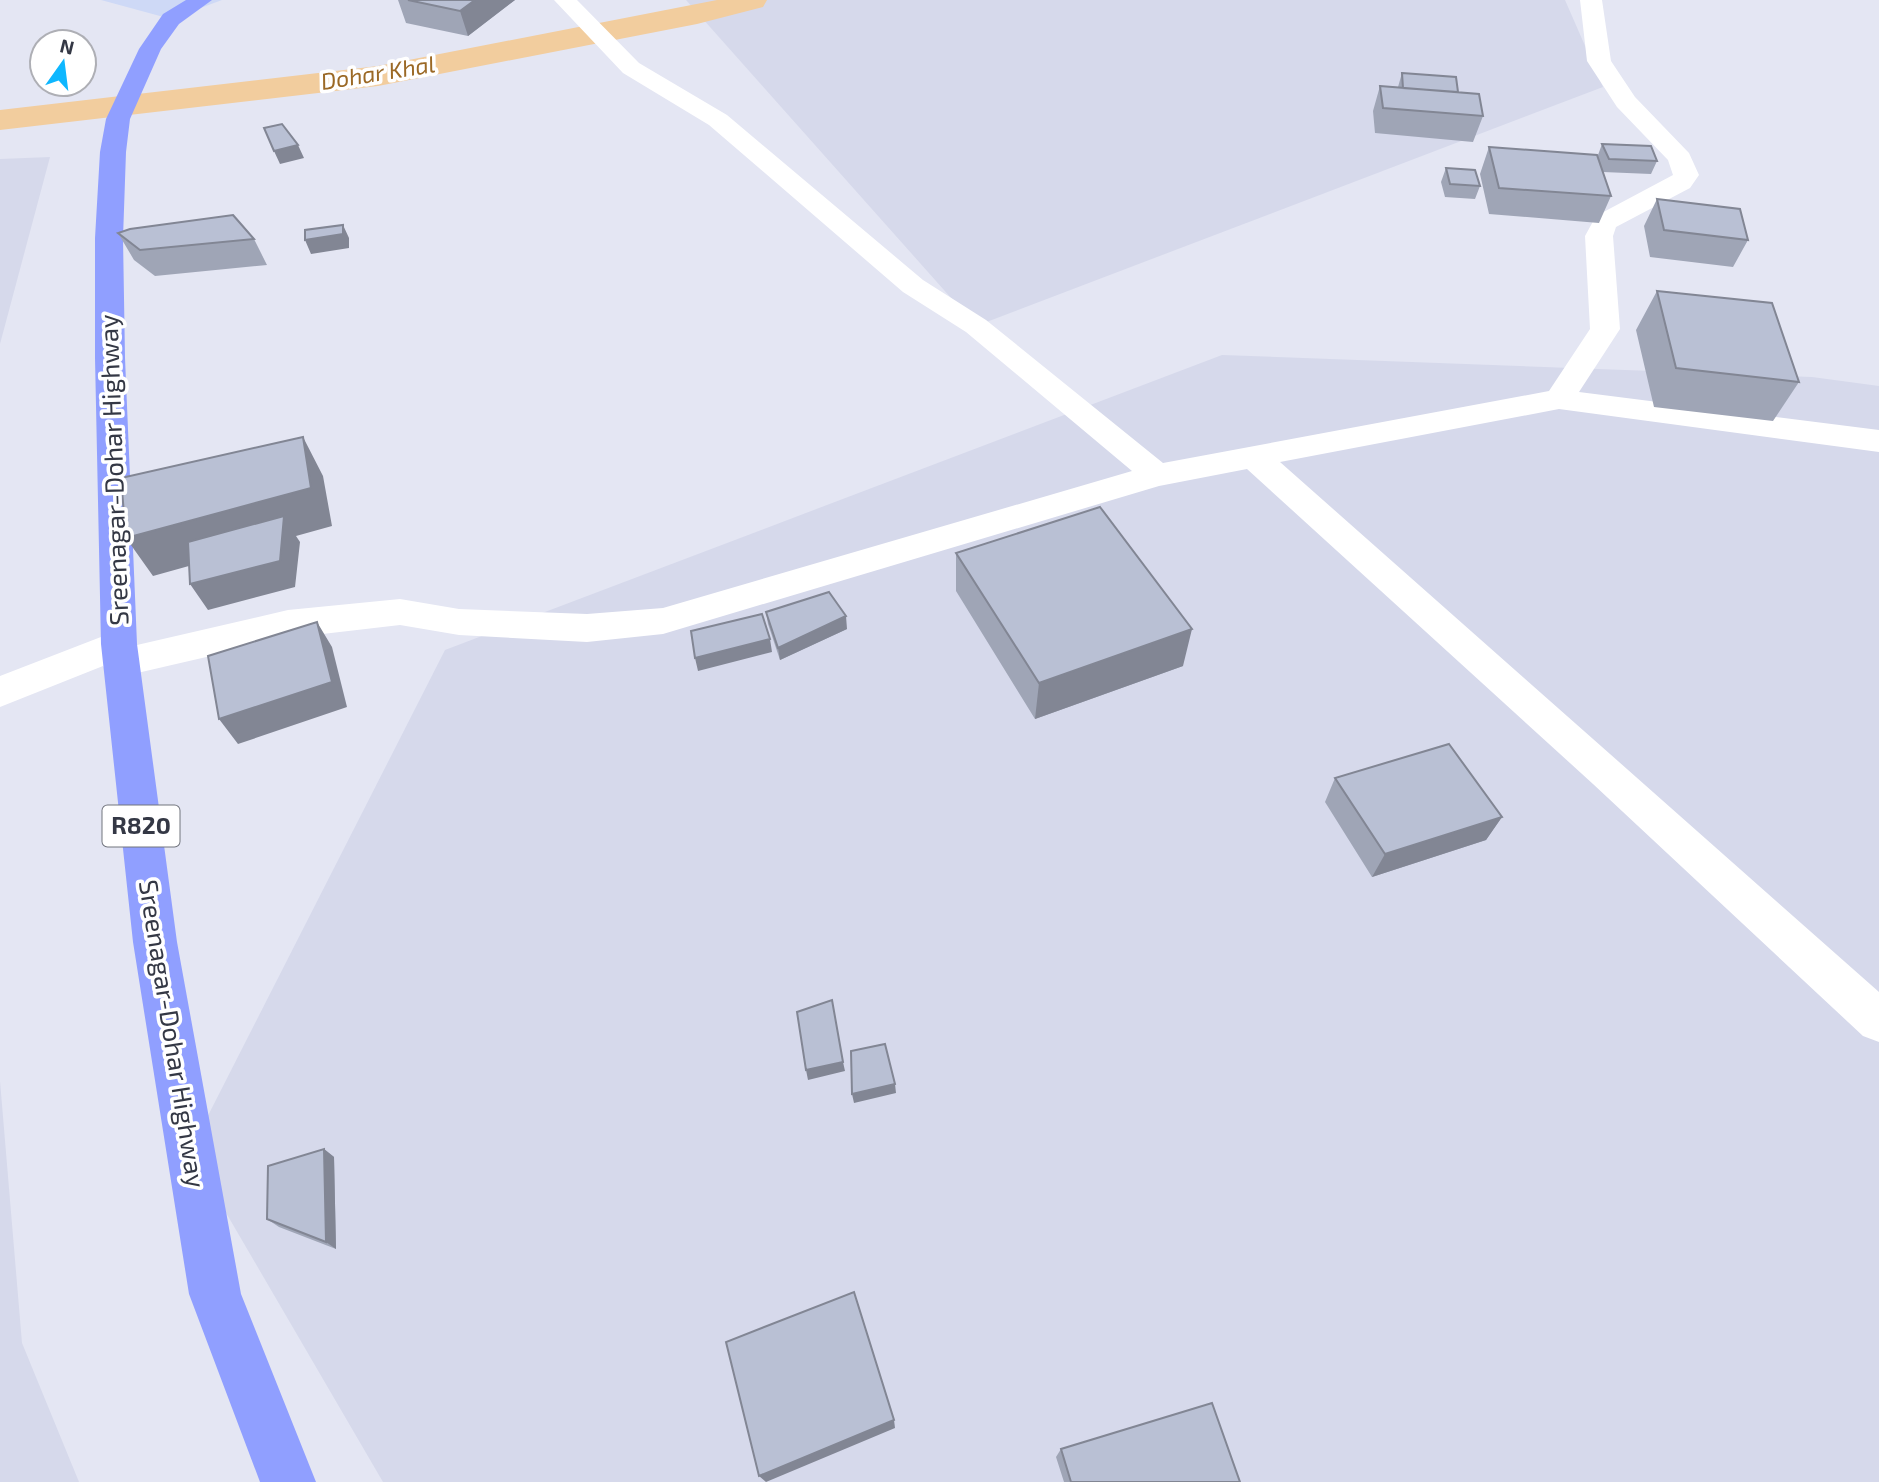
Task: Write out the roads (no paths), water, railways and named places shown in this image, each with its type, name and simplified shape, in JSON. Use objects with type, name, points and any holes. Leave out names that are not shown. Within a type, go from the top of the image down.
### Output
[{"type":"main road","name":"Sreenagar-Dohar Highway","points":[[201,0],[171,19],[150,49],[118,119],[113,152],[109,291],[120,654],[155,942],[215,1294],[288,1482]]},
{"type":"street","points":[[565,0],[631,68],[718,120],[913,286],[976,326],[1157,475]]},
{"type":"street","points":[[1559,399],[1605,329],[1599,236],[1605,222],[1681,183],[1686,175],[1680,158],[1626,102],[1599,61],[1591,0]]},
{"type":"street","points":[[0,692],[120,654],[288,624],[400,612],[459,622],[587,628],[663,621],[1157,475],[1559,399],[1879,441]]},
{"type":"street","points":[[1255,458],[1879,1021]]},
{"type":"waterway","name":"Dohar Khal","points":[[0,120],[378,76],[697,15],[752,0]]}]
